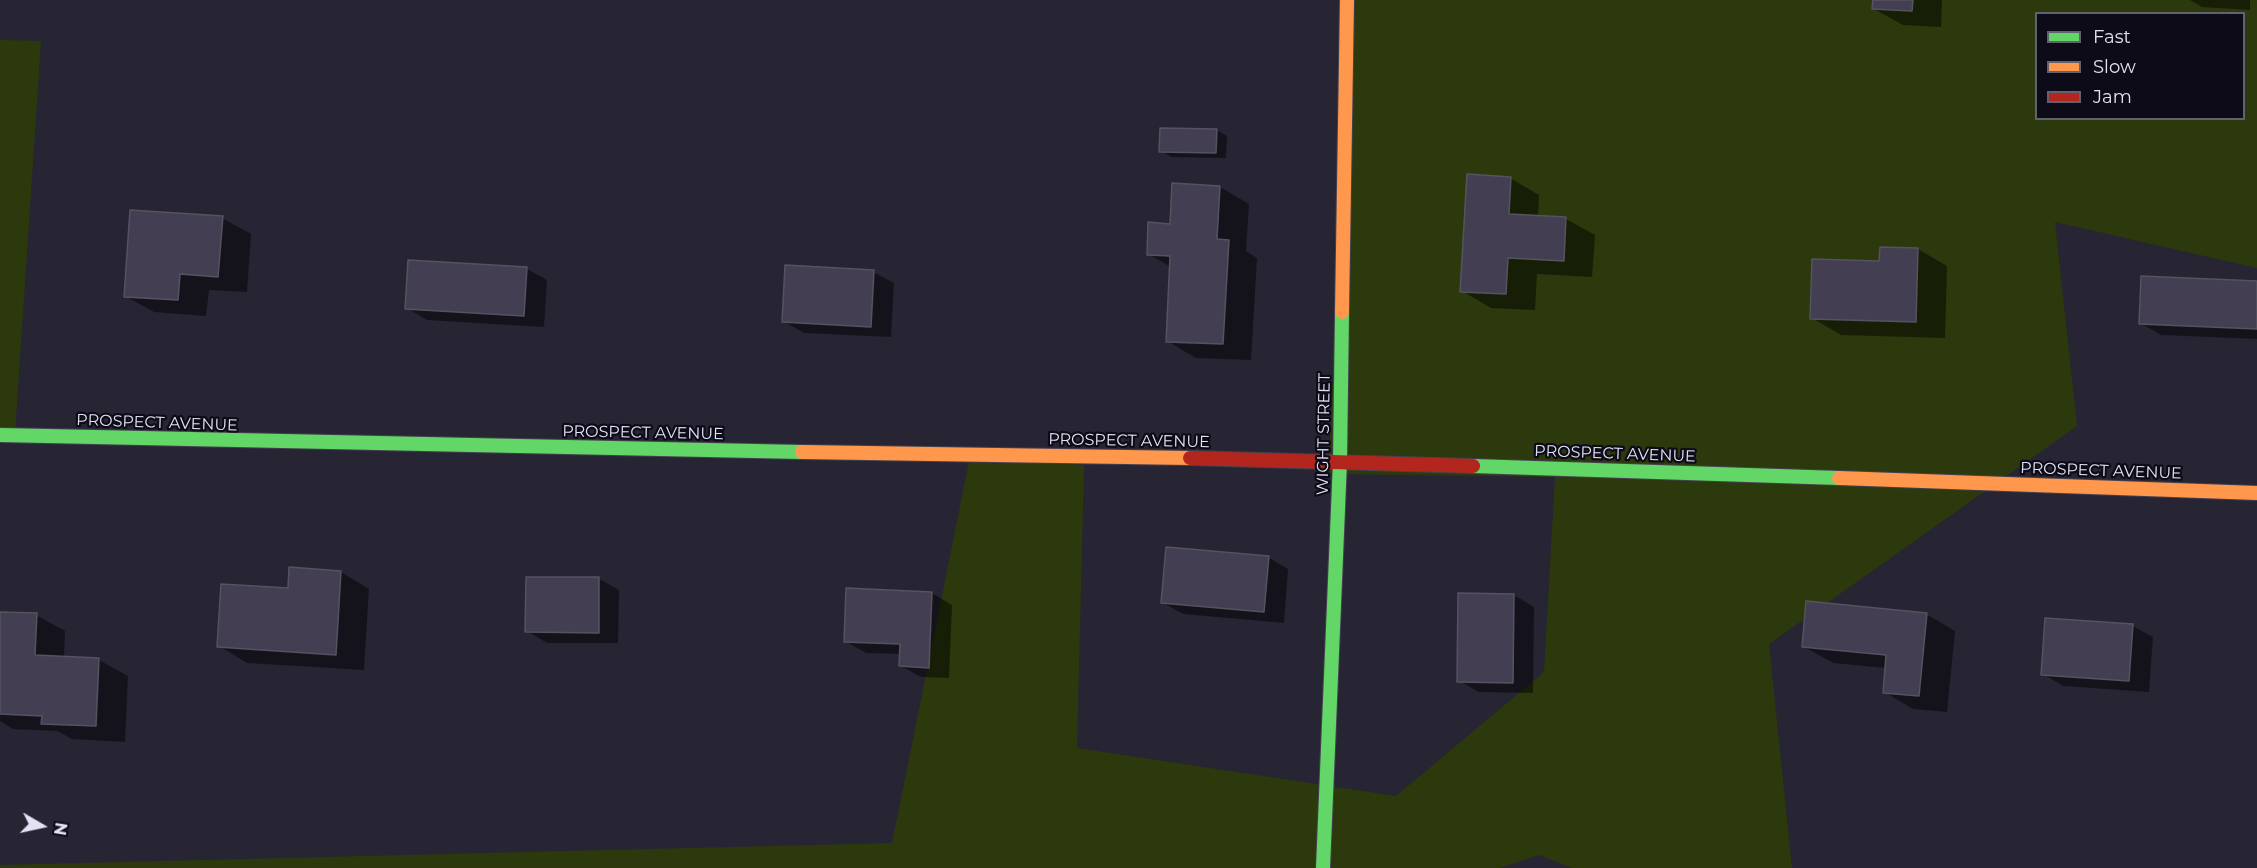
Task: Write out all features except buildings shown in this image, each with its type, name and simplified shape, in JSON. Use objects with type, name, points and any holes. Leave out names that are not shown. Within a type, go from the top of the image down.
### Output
[{"type":"street","name":"WIGHT STREET","points":[[1323,868],[1340,461],[1347,0]]},
{"type":"street","name":"PROSPECT AVENUE","points":[[0,435],[195,441],[1340,461],[2257,493]]},
{"type":"green space","points":[[1353,0],[2257,0],[2257,268],[2055,222],[2077,426],[1769,644],[1792,868],[1572,868],[1539,855],[1500,868],[0,868],[0,865],[892,843],[970,457],[1084,465],[1077,748],[1396,796],[1544,672],[1555,477],[1328,474]]},
{"type":"green space","points":[[0,40],[41,41],[15,433],[0,432]]},
{"type":"traffic: fast","points":[[1323,868],[1340,461],[1342,312]]},
{"type":"traffic: fast","points":[[0,435],[802,452]]},
{"type":"traffic: fast","points":[[1473,466],[1839,478]]},
{"type":"traffic: slow","points":[[1342,312],[1347,0]]},
{"type":"traffic: slow","points":[[802,452],[1190,458]]},
{"type":"traffic: slow","points":[[1839,478],[2257,493]]},
{"type":"traffic: jam","points":[[1190,458],[1473,466]]}]
